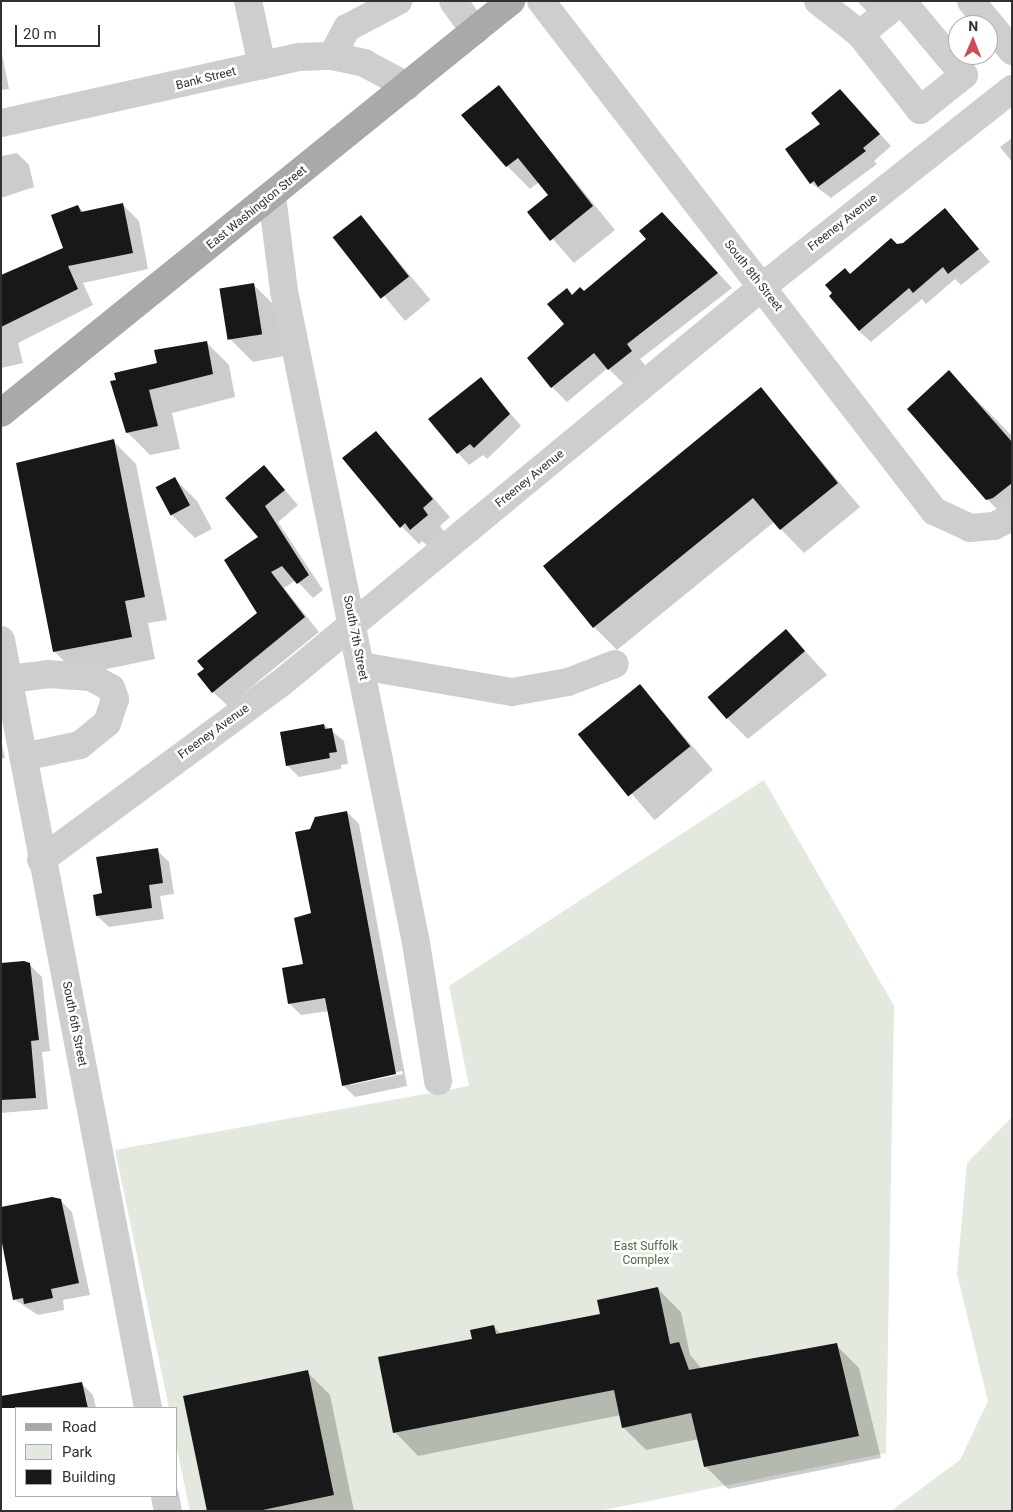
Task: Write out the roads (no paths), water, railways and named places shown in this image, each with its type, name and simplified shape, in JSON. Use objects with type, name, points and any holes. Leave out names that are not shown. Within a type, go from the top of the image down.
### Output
[{"type":"main road","name":"East Washington Street","points":[[1,414],[511,1]]},
{"type":"street","points":[[248,1],[262,66]]},
{"type":"street","points":[[332,56],[347,28],[398,1]]},
{"type":"street","points":[[453,1],[475,31]]},
{"type":"street","name":"South 8th Street","points":[[541,1],[934,511],[947,521],[980,527],[1012,517]]},
{"type":"street","points":[[818,1],[860,34],[920,110],[964,75],[902,1],[860,34]]},
{"type":"street","points":[[971,1],[1012,51]]},
{"type":"street","name":"Bank Street","points":[[1,123],[299,57],[332,56],[364,63],[407,86]]},
{"type":"street","name":"Freeney Avenue","points":[[41,860],[280,684],[762,287],[1012,89]]},
{"type":"street","name":"South 7th Street","points":[[272,196],[284,291],[416,942],[438,1081]]},
{"type":"street","name":"South 6th Street","points":[[1,640],[41,860],[148,1407]]},
{"type":"street","points":[[361,666],[512,692],[568,682],[615,664]]},
{"type":"street","points":[[9,679],[48,674],[92,677],[111,688],[115,699],[107,723],[92,737],[72,747],[23,758]]},
{"type":"street","points":[[165,1497],[168,1511]]},
{"type":"park label","name":"East Suffolk Complex","points":[[646,1254]]}]
